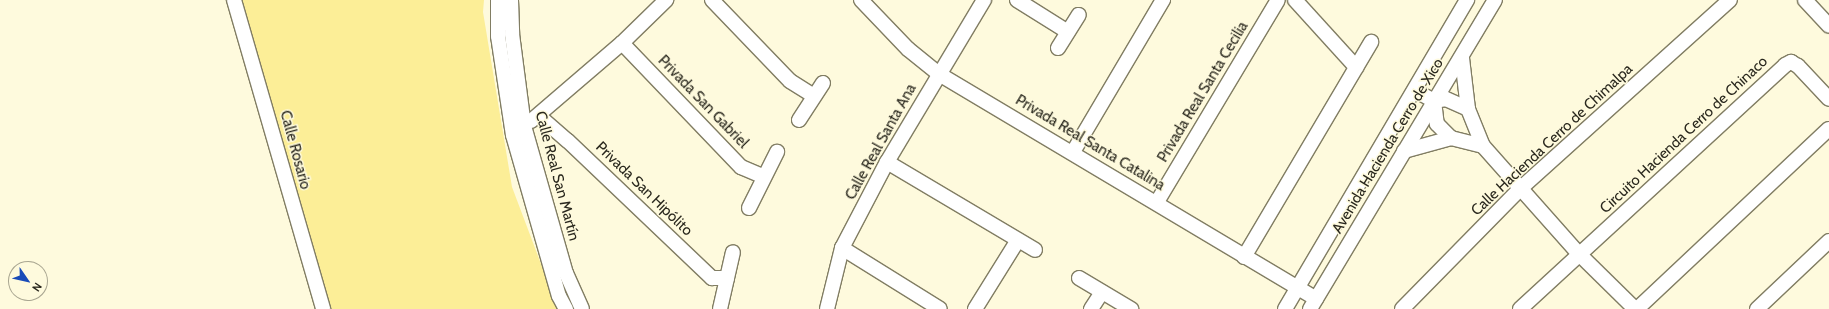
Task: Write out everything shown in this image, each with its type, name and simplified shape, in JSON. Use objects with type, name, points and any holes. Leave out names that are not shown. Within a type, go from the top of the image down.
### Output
[{"type":"street","name":"Calle Rosario","points":[[234,0],[323,309]]},
{"type":"street","name":"Calle Real San Martín","points":[[498,0],[498,36],[519,131],[559,296],[566,309]]},
{"type":"street","name":"Calle Real San Martín","points":[[511,0],[519,131],[566,273],[582,309]]},
{"type":"street","points":[[519,131],[539,116],[622,42],[666,0]]},
{"type":"street","points":[[712,0],[790,81],[814,96]]},
{"type":"street","name":"Privada Real Santa Catalina","points":[[860,0],[908,49],[939,74],[1157,202],[1297,289],[1313,304]]},
{"type":"street","name":"Calle Real Santa Ana","points":[[827,309],[842,248],[887,162],[984,0]]},
{"type":"street","points":[[1017,0],[1068,32]]},
{"type":"street","points":[[1073,152],[1163,0]]},
{"type":"street","name":"Privada Real Santa Cecilia","points":[[1157,202],[1278,0]]},
{"type":"street","points":[[1295,0],[1356,67]]},
{"type":"street","name":"Avenida Hacienda Cerro de Xico","points":[[1313,304],[1434,101],[1462,58],[1495,0]]},
{"type":"street","name":"Calle Hacienda Cerro de Chimalpa","points":[[1402,309],[1522,188],[1730,0]]},
{"type":"street","points":[[1805,0],[1829,26]]},
{"type":"street","points":[[1465,1],[1480,24]]},
{"type":"street","name":"Avenida Hacienda Cerro de Xico","points":[[1286,309],[1416,91],[1465,1]]},
{"type":"street","points":[[1058,48],[1079,15]]},
{"type":"street","name":"Privada San Gabriel","points":[[622,42],[741,167],[764,177]]},
{"type":"street","points":[[1244,257],[1371,42]]},
{"type":"street","points":[[1462,58],[1468,109],[1483,146],[1522,188],[1579,254],[1636,309],[1829,129]]},
{"type":"street","name":"Circuito Hacienda Cerro de Chinaco","points":[[1579,254],[1785,65],[1791,62],[1798,66],[1829,99]]},
{"type":"street","points":[[799,120],[823,82]]},
{"type":"street","points":[[1416,91],[1434,101],[1446,99],[1468,109]]},
{"type":"street","points":[[1434,101],[1437,124],[1450,138]]},
{"type":"street","name":"Privada San Hipólito","points":[[539,116],[568,140],[712,278],[728,278]]},
{"type":"street","points":[[1404,151],[1450,138],[1483,146]]},
{"type":"street","points":[[749,208],[777,152]]},
{"type":"street","points":[[887,162],[1035,250]]},
{"type":"street","points":[[975,309],[1018,240]]},
{"type":"street","points":[[1757,309],[1829,241]]},
{"type":"street","points":[[842,248],[940,309]]},
{"type":"street","points":[[720,309],[734,252]]},
{"type":"street","points":[[1520,309],[1579,254]]},
{"type":"street","points":[[1079,278],[1131,309]]},
{"type":"street","points":[[1091,309],[1102,292]]},
{"type":"shaded area","points":[[242,0],[484,0],[483,12],[512,187],[558,309],[331,309]]}]
